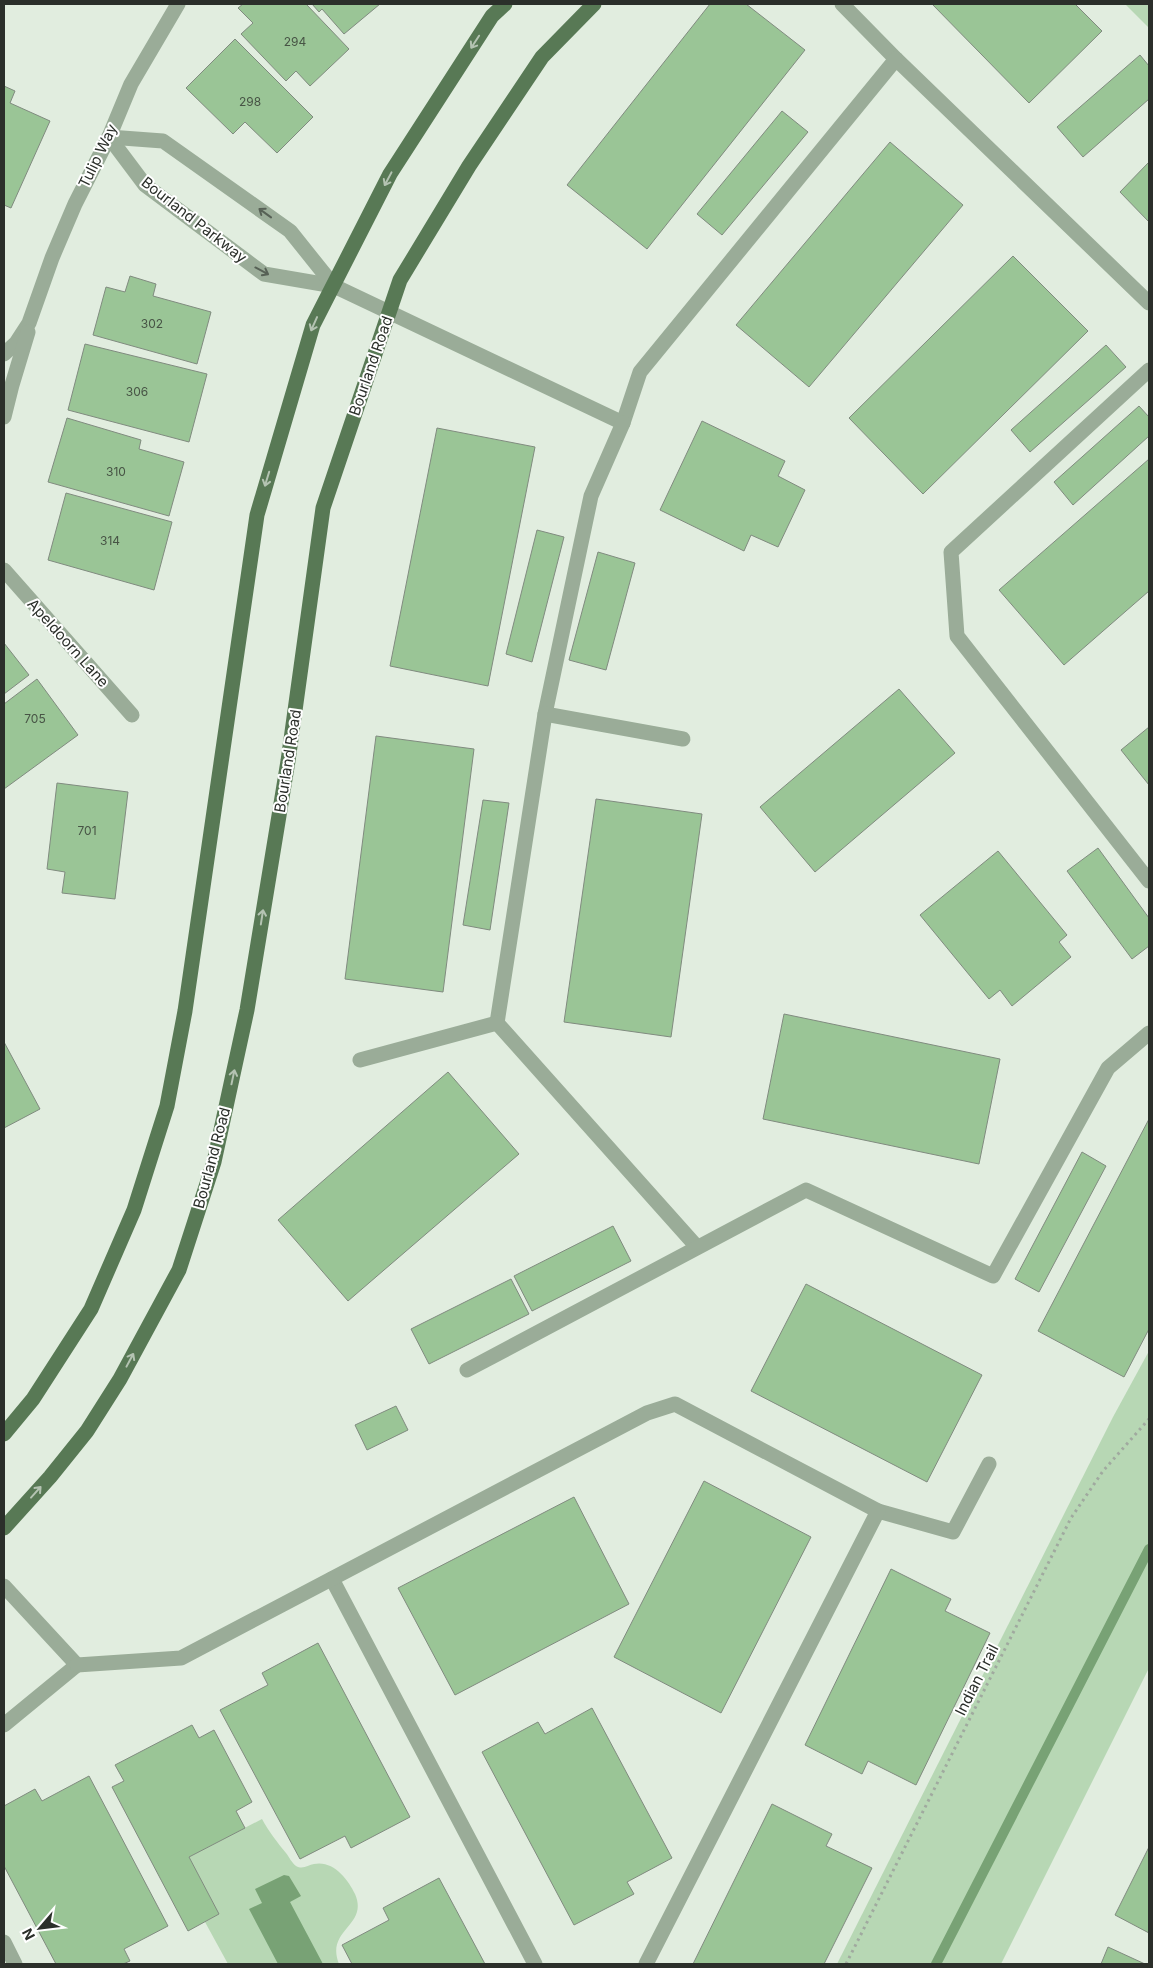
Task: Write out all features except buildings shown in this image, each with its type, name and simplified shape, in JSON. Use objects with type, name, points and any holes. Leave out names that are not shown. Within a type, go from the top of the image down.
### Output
[{"type":"main road","points":[[4,1434],[33,1400],[91,1309],[134,1210],[167,1106],[185,1011],[257,515],[313,325],[390,174],[492,16],[505,4]]},
{"type":"main road","name":"Bourland Road","points":[[4,1528],[50,1477],[87,1431],[120,1379],[179,1270],[214,1162],[252,982],[288,761],[323,508],[400,280],[469,166],[537,64],[594,4]]},
{"type":"street","name":"Tulip Way","points":[[4,354],[24,334],[74,204],[109,136],[131,84],[178,4]]},
{"type":"street","points":[[842,4],[896,59],[1149,303]]},
{"type":"street","points":[[497,1023],[545,714],[591,496],[623,423],[640,372],[896,59]]},
{"type":"street","name":"Bourland Parkway","points":[[109,136],[145,185],[264,274],[334,286],[623,423]]},
{"type":"street","name":"Bourland Parkway","points":[[109,136],[163,142],[290,232],[334,286]]},
{"type":"street","name":"Tulip Way","points":[[4,417],[32,314]]},
{"type":"street","points":[[1149,370],[951,552],[957,636],[1149,881]]},
{"type":"street","name":"Apeldoorn Lane","points":[[4,570],[132,715]]},
{"type":"street","points":[[545,714],[683,739]]},
{"type":"street","points":[[360,1060],[497,1023]]},
{"type":"street","points":[[497,1023],[697,1246]]},
{"type":"street","points":[[467,1370],[697,1246],[806,1190],[993,1276],[1108,1068],[1149,1033]]},
{"type":"street","points":[[4,1725],[76,1665],[181,1658],[647,1413],[675,1404],[878,1511],[953,1532],[989,1464]]},
{"type":"street","points":[[646,1964],[878,1511]]},
{"type":"street","points":[[332,1579],[535,1964]]},
{"type":"street","points":[[4,1586],[76,1665]]},
{"type":"street","points":[[4,1942],[15,1964]]},
{"type":"path","name":"Indian Trail","points":[[846,1964],[1072,1518],[1103,1471],[1149,1419]]},
{"type":"shaded area","points":[[1125,4],[1149,4],[1149,28]]},
{"type":"shaded area","points":[[1149,1351],[1149,1668],[1001,1964],[837,1964],[1113,1417]]},
{"type":"shaded area","points":[[262,1819],[273,1837],[296,1866],[301,1868],[314,1864],[327,1865],[339,1872],[352,1888],[358,1905],[356,1914],[338,1943],[336,1952],[339,1964],[228,1964],[205,1922],[219,1914],[189,1857]]},
{"type":"shaded area","points":[[284,1875],[289,1876],[301,1896],[290,1902],[323,1964],[278,1964],[249,1909],[262,1903],[255,1889]]},
{"type":"waterway","points":[[936,1964],[1149,1549]]}]
